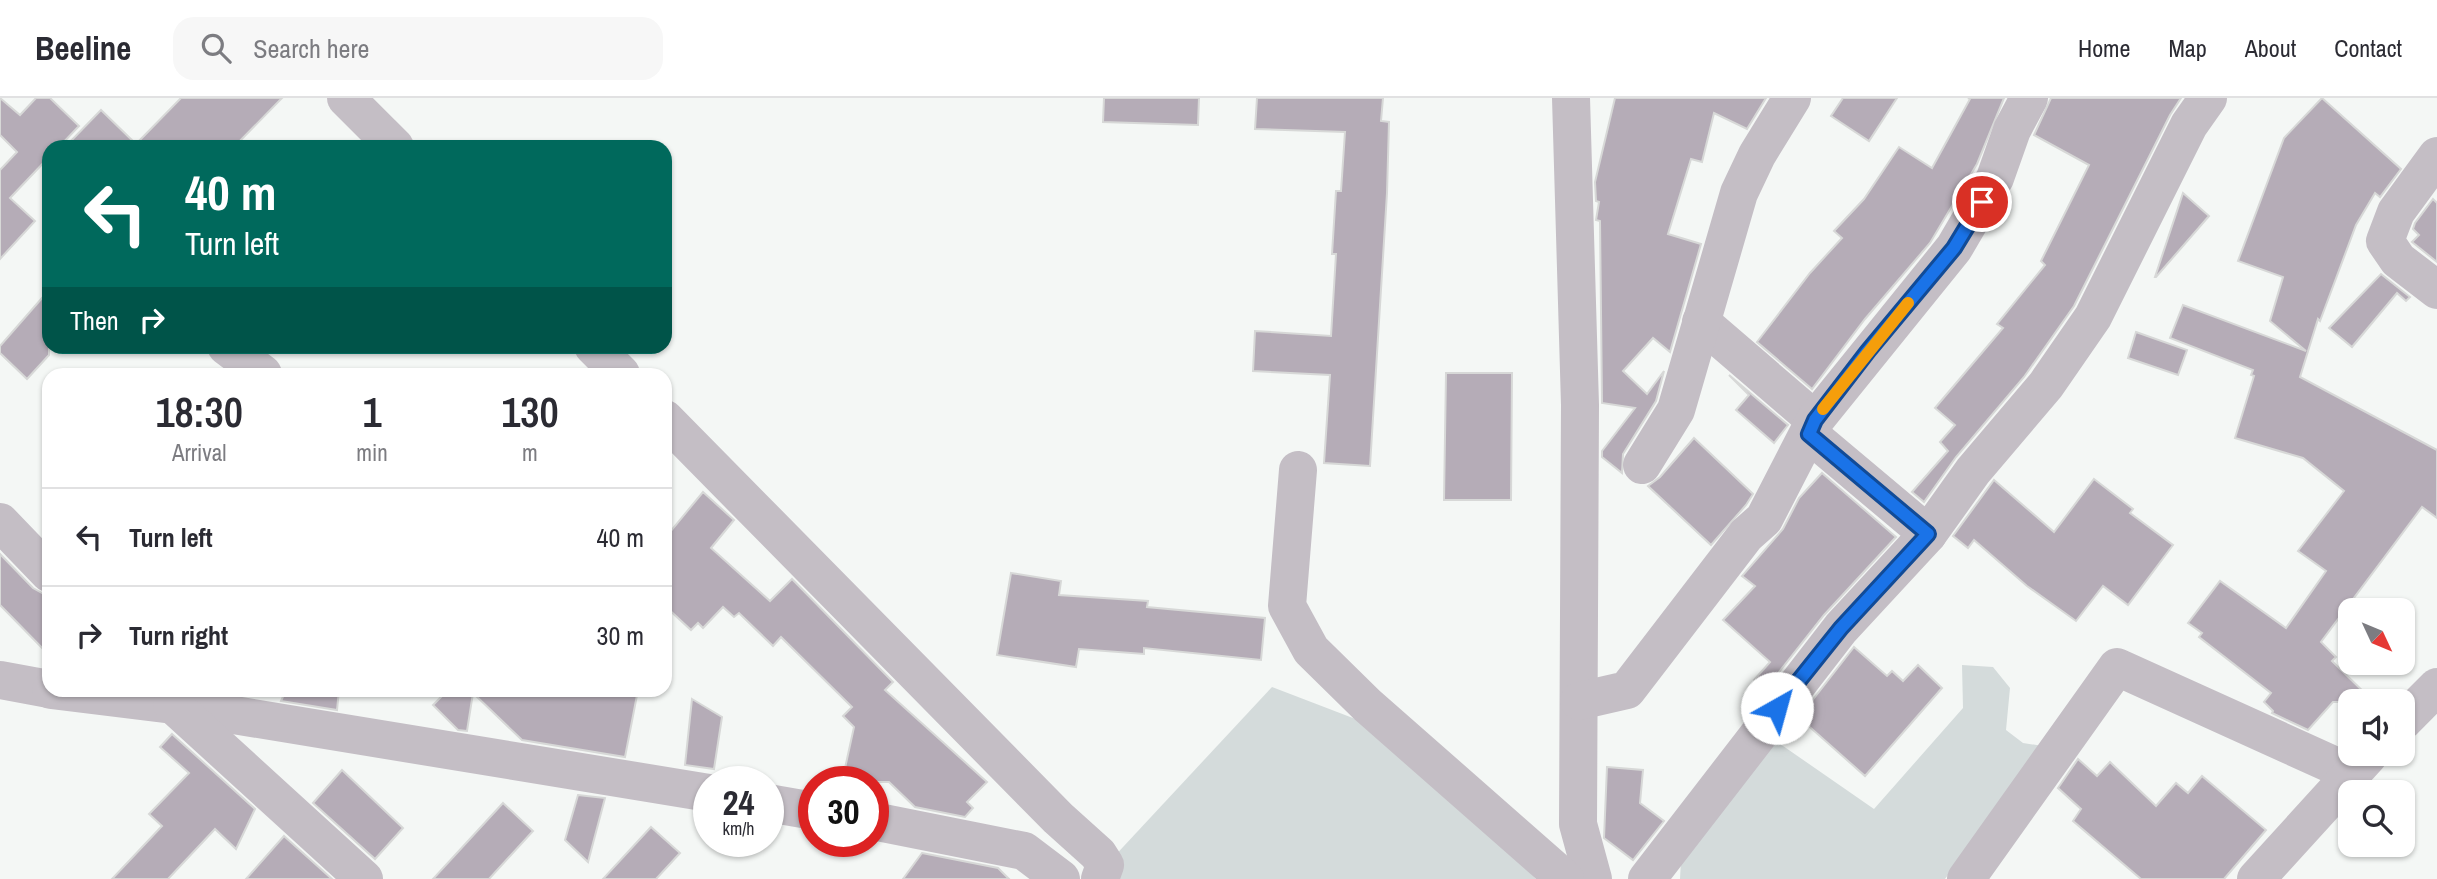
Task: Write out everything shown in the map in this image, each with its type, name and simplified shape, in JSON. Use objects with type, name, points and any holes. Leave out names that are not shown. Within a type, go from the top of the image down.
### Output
[{"type":"street","points":[[346,98],[388,140]]},
{"type":"street","points":[[1571,98],[1580,405],[1578,824],[1593,879]]},
{"type":"street","points":[[1642,465],[1676,410],[1740,193],[1757,155],[1792,98]]},
{"type":"street","points":[[1578,701],[1627,690],[1746,535],[1764,519],[1812,427],[1954,248],[1995,178],[2012,130],[2029,98]]},
{"type":"street","points":[[1647,879],[1841,628],[1928,534],[1973,471],[2046,386],[2093,317],[2189,125],[2208,98]]},
{"type":"street","points":[[2437,156],[2396,212],[2385,242],[2398,260],[2437,290]]},
{"type":"street","points":[[1701,322],[1928,534]]},
{"type":"street","points":[[237,354],[255,368]]},
{"type":"street","points":[[601,354],[615,368]]},
{"type":"street","points":[[672,426],[1058,818],[1098,854],[1105,865],[1100,879]]},
{"type":"street","points":[[1298,470],[1287,606],[1311,650],[1367,705],[1565,879]]},
{"type":"street","points":[[0,522],[42,566]]},
{"type":"street","points":[[1966,879],[2117,667],[2338,754]]},
{"type":"street","points":[[0,680],[42,688]]},
{"type":"street","points":[[2415,710],[2437,687]]},
{"type":"street","points":[[166,697],[693,790]]},
{"type":"street","points":[[166,697],[364,879]]},
{"type":"street","points":[[2256,879],[2357,766]]},
{"type":"street","points":[[889,824],[1024,851],[1060,879]]},
{"type":"shaded area","points":[[1962,665],[1993,667],[2010,688],[2006,730],[2023,743],[2043,746],[1945,879],[1680,879],[1681,860],[1773,739],[1874,809],[1963,708]]},
{"type":"shaded area","points":[[1272,687],[1405,738],[1536,879],[1109,879],[1110,861]]},
{"type":"building","points":[[0,98],[20,115],[36,98],[50,98],[79,126],[66,140],[42,140],[42,164],[10,198],[35,221],[0,259],[0,170],[17,152],[0,135]]},
{"type":"building","points":[[181,98],[282,98],[241,140],[140,140]]},
{"type":"building","points":[[1104,98],[1199,98],[1198,125],[1103,122]]},
{"type":"building","points":[[1257,98],[1383,98],[1381,121],[1389,122],[1387,193],[1370,466],[1324,463],[1330,375],[1253,371],[1255,331],[1331,336],[1336,254],[1332,254],[1336,191],[1341,191],[1345,132],[1255,129]]},
{"type":"building","points":[[1615,98],[1766,98],[1747,129],[1714,113],[1702,162],[1691,159],[1668,234],[1701,244],[1670,352],[1653,338],[1623,371],[1647,394],[1664,371],[1656,401],[1623,454],[1622,473],[1602,457],[1602,451],[1635,408],[1602,403],[1600,221],[1596,220],[1599,202],[1596,201],[1595,182]]},
{"type":"building","points":[[1843,98],[1897,98],[1869,141],[1831,116]]},
{"type":"building","points":[[1968,98],[2004,98],[1977,164],[1930,243],[1865,319],[1812,389],[1757,342],[1810,273],[1842,238],[1834,231],[1864,199],[1899,147],[1932,168],[1970,99]]},
{"type":"building","points":[[2051,98],[2181,98],[2074,306],[2024,377],[1956,457],[1924,502],[1912,492],[1948,451],[1940,442],[1955,425],[1935,408],[2003,328],[1997,324],[2045,265],[2041,261],[2089,165],[2034,135]]},
{"type":"building","points":[[2322,98],[2401,169],[2380,197],[2375,193],[2356,225],[2320,321],[2318,319],[2300,377],[2437,450],[2437,518],[2422,507],[2354,598],[2338,598],[2338,619],[2321,642],[2336,657],[2332,661],[2338,667],[2338,676],[2347,676],[2361,689],[2338,689],[2338,702],[2333,702],[2308,730],[2272,713],[2264,702],[2271,693],[2199,637],[2202,633],[2188,623],[2220,581],[2286,628],[2326,571],[2298,551],[2344,491],[2303,458],[2235,438],[2254,376],[2251,375],[2253,370],[2170,338],[2183,305],[2306,351],[2270,321],[2283,277],[2238,261],[2284,138]]},
{"type":"building","points":[[101,110],[132,140],[72,140]]},
{"type":"building","points":[[2183,193],[2209,216],[2155,277]]},
{"type":"building","points":[[2433,199],[2437,203],[2437,262],[2412,242],[2419,235],[2413,229],[2415,223]]},
{"type":"building","points":[[2381,274],[2410,297],[2406,301],[2397,293],[2352,347],[2329,328]]},
{"type":"building","points":[[42,298],[42,354],[49,355],[27,379],[0,353],[0,346]]},
{"type":"building","points":[[2136,332],[2187,350],[2178,375],[2128,358]]},
{"type":"building","points":[[1446,373],[1512,373],[1511,500],[1444,500]]},
{"type":"building","points":[[1729,375],[1788,425],[1774,443],[1736,410],[1749,395]]},
{"type":"building","points":[[1694,438],[1753,494],[1711,545],[1648,486],[1660,477]]},
{"type":"building","points":[[1822,473],[1896,537],[1824,615],[1765,690],[1754,680],[1770,662],[1723,620],[1755,586],[1742,576],[1783,529],[1799,498]]},
{"type":"building","points":[[2094,479],[2133,509],[2130,513],[2173,545],[2128,605],[2103,586],[2076,621],[2027,586],[1974,540],[1968,548],[1953,536],[1994,480],[2054,532]]},
{"type":"building","points":[[703,492],[734,520],[711,548],[770,601],[792,579],[893,682],[885,690],[987,782],[967,802],[973,808],[965,817],[915,807],[889,782],[889,766],[845,766],[854,727],[843,716],[852,707],[781,637],[773,646],[739,613],[734,617],[723,607],[703,628],[698,623],[691,630],[672,612],[672,530]]},
{"type":"building","points":[[0,554],[33,588],[42,593],[42,648],[0,605]]},
{"type":"building","points":[[1011,573],[1061,581],[1059,595],[1148,601],[1147,607],[1265,618],[1261,660],[1144,648],[1144,654],[1079,649],[1076,667],[997,655]]},
{"type":"building","points":[[1854,647],[1887,676],[1892,671],[1903,681],[1918,665],[1942,688],[1865,776],[1803,721],[1801,723],[1797,720]]},
{"type":"building","points":[[283,697],[338,697],[337,710],[281,701]]},
{"type":"building","points":[[441,697],[472,697],[467,731],[458,730],[433,705]]},
{"type":"building","points":[[477,697],[637,697],[625,757],[522,740]]},
{"type":"building","points":[[692,699],[722,717],[714,766],[685,765]]},
{"type":"building","points":[[172,734],[255,809],[236,849],[215,829],[168,879],[112,879],[162,826],[149,814],[189,773],[160,747]]},
{"type":"building","points":[[2078,759],[2097,776],[2110,762],[2156,806],[2176,783],[2188,793],[2202,776],[2266,830],[2224,879],[2141,879],[2073,821],[2081,809],[2058,788]]},
{"type":"building","points":[[1607,767],[1643,770],[1640,803],[1664,821],[1633,860],[1604,838]]},
{"type":"building","points":[[342,770],[403,828],[375,859],[313,803]]},
{"type":"building","points":[[578,795],[605,798],[588,862],[565,840]]},
{"type":"building","points":[[503,803],[533,831],[489,879],[433,879]]},
{"type":"building","points":[[651,827],[680,853],[656,879],[603,879]]},
{"type":"building","points":[[284,836],[332,879],[246,879]]},
{"type":"building","points":[[922,853],[998,868],[1009,879],[903,879]]},
{"type":"slow traffic","points":[[1823,409],[1908,303]]},
{"type":"route","points":[[1777,708],[1841,628],[1928,534],[1809,434],[1815,420],[1868,351],[1954,248],[1982,202]]}]
